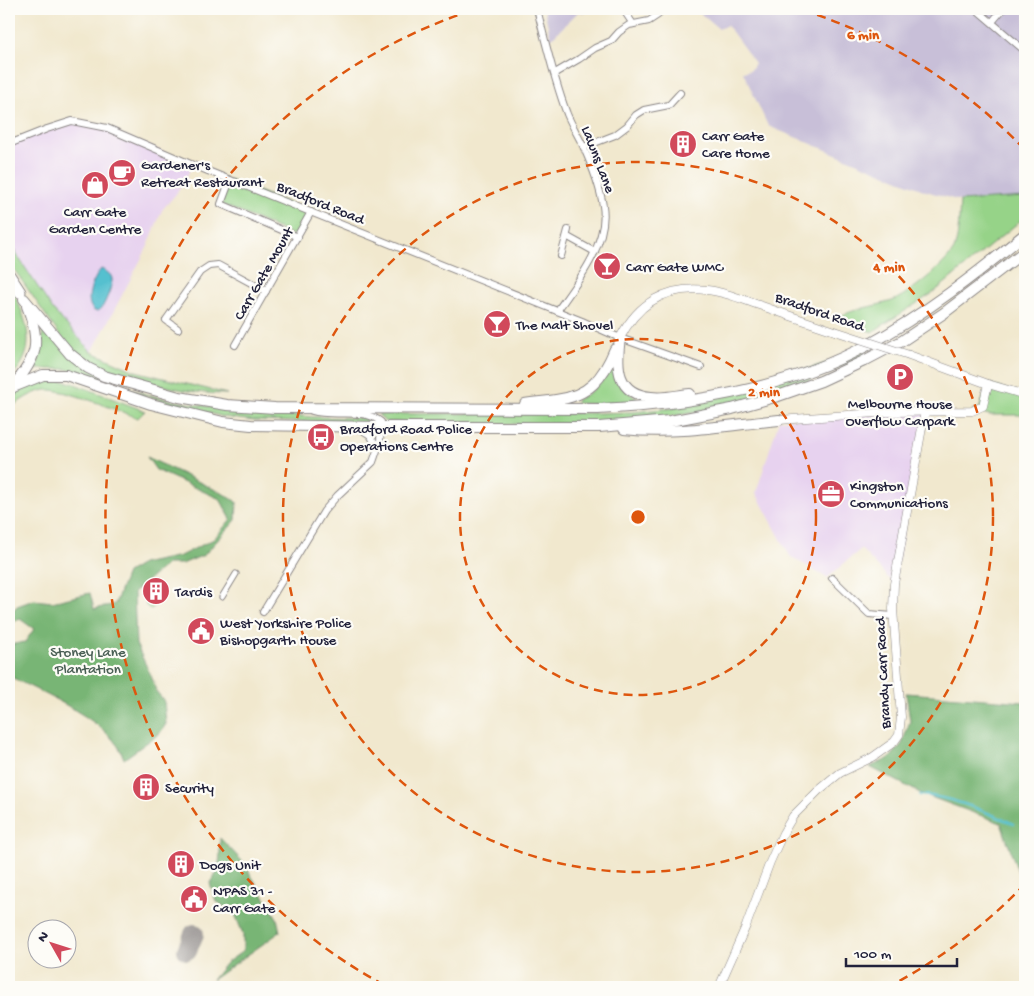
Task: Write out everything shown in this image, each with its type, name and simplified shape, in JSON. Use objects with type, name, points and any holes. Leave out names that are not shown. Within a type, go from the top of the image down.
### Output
[{"type":"highway","points":[[9,282],[70,354],[88,368],[104,376],[179,397],[227,404],[304,409],[598,409],[668,404],[725,395],[817,368],[866,346],[911,320],[978,273],[1025,234]]},
{"type":"highway","points":[[10,389],[43,375],[60,374],[151,404],[223,422],[251,425],[382,428],[599,427],[670,421],[732,409],[822,381],[864,361],[902,341],[958,303],[1025,251]]},
{"type":"highway","points":[[9,275],[22,296],[35,329],[36,342],[31,361],[10,389]]},
{"type":"highway","points":[[620,338],[617,365],[621,378],[625,384],[637,393],[653,398],[702,393],[817,368]]},
{"type":"highway","points":[[507,408],[571,397],[590,388],[608,367],[620,338]]},
{"type":"highway","points":[[599,427],[641,431],[690,429],[780,420]]},
{"type":"street","name":"Lawns Lane","points":[[536,9],[568,117],[584,147],[603,207],[603,224],[595,252],[581,277],[557,311]]},
{"type":"street","points":[[622,9],[633,24]]},
{"type":"street","points":[[976,9],[1025,51]]},
{"type":"street","points":[[992,22],[1003,9]]},
{"type":"street","points":[[554,73],[580,59],[595,48],[612,41],[624,28],[649,21],[658,15]]},
{"type":"street","points":[[584,147],[621,131],[636,115],[644,110],[668,105],[680,93]]},
{"type":"street","points":[[668,105],[672,113]]},
{"type":"street","name":"Bradford Road","points":[[9,144],[47,129],[72,122],[107,128],[230,180],[620,338],[701,367]]},
{"type":"street","points":[[230,180],[221,204],[298,237]]},
{"type":"street","name":"Carr Gate Mount","points":[[235,346],[311,212]]},
{"type":"street","points":[[561,256],[568,234],[595,252]]},
{"type":"street","points":[[178,328],[166,320],[200,272],[209,266],[218,265],[266,290]]},
{"type":"street","name":"Bradford Road","points":[[620,338],[628,322],[654,299],[678,290],[708,290],[730,295],[1025,395]]},
{"type":"street","points":[[780,420],[834,415],[972,411],[983,406],[988,384]]},
{"type":"street","points":[[263,612],[324,511],[373,462],[378,448],[382,428],[381,422],[376,417],[366,414],[323,414],[304,409]]},
{"type":"street","name":"Brandy Carr Road","points":[[719,987],[746,926],[770,862],[793,816],[818,791],[840,773],[886,749],[899,735],[900,701],[893,616],[894,584],[925,411]]},
{"type":"street","points":[[356,427],[370,435],[378,448]]},
{"type":"street","points":[[222,597],[236,574]]},
{"type":"street","points":[[832,578],[869,614],[893,616]]},
{"type":"shaded area","points":[[544,9],[587,9],[583,14],[580,10],[551,39]]},
{"type":"shaded area","points":[[695,9],[1025,9],[1025,197],[960,201],[926,191],[768,126],[743,72],[751,70],[755,63],[727,25],[719,29]]},
{"type":"shaded area","name":"Carr Gate Garden Centre","points":[[72,121],[107,128],[193,165],[176,194],[162,210],[148,246],[92,352],[53,310],[9,243],[9,144]]},
{"type":"shaded area","points":[[925,411],[894,584],[861,549],[827,578],[790,556],[756,493],[779,420]]},
{"type":"green space","points":[[230,180],[311,212],[298,237],[221,204]]},
{"type":"green space","points":[[1025,197],[1025,217],[933,293],[872,332],[837,318],[850,312],[892,301],[917,286],[937,269],[955,247],[960,201]]},
{"type":"green space","points":[[9,243],[53,310],[92,352],[135,371],[227,394],[212,394],[169,387],[113,372],[110,373],[88,362],[63,340],[9,262]]},
{"type":"green space","points":[[9,288],[12,290],[26,324],[28,347],[25,358],[19,368],[9,378]]},
{"type":"green space","points":[[44,328],[108,382],[142,393],[174,401],[231,410],[311,417],[368,418],[366,423],[254,421],[224,417],[140,394],[66,369],[35,369],[42,350],[42,329]]},
{"type":"green space","points":[[864,352],[868,355],[779,392],[704,411],[659,418],[568,424],[476,424],[385,422],[378,414],[599,413],[674,408]]},
{"type":"green space","points":[[611,371],[621,386],[639,401],[596,404],[576,403],[576,400],[591,391]]},
{"type":"green space","points":[[58,380],[72,383],[145,411],[138,418],[78,396],[54,390],[41,391],[31,395],[9,409],[9,399],[20,391],[44,382]]},
{"type":"green space","points":[[988,384],[1025,395],[1025,415],[990,415],[972,411],[979,409]]},
{"type":"green space","name":"Stoney Lane Plantation","points":[[147,457],[237,502],[236,520],[204,555],[182,564],[167,564],[134,592],[136,644],[156,691],[164,701],[166,724],[160,733],[124,759],[118,746],[92,721],[57,700],[9,676],[9,645],[25,642],[34,629],[20,619],[9,624],[9,615],[17,606],[34,600],[52,602],[90,593],[94,609],[115,604],[127,573],[142,564],[180,556],[214,539],[231,519],[220,499],[156,470]]},
{"type":"green space","points":[[155,586],[161,589],[162,593],[159,597],[153,599],[155,606],[150,610],[146,606],[147,597],[150,589]]},
{"type":"green space","points":[[906,693],[1025,702],[1025,876],[1019,875],[1001,823],[920,793],[870,767],[890,758],[902,744],[910,721]]},
{"type":"green space","points":[[220,838],[243,862],[277,918],[280,932],[212,980],[226,963],[243,951],[243,934],[235,914],[216,901],[210,884],[218,868]]},
{"type":"water","points":[[101,269],[110,275],[112,282],[103,306],[101,309],[94,311],[89,301],[90,290]]},
{"type":"waterway","points":[[920,795],[956,801],[1014,824]]},
{"type":"taxiway","points":[[187,950],[194,934]]},
{"type":"place","name":"Carr Gate Care Home","points":[[683,144]]},
{"type":"place","name":"Gardener's Retreat Restaurant","points":[[122,173]]},
{"type":"place","name":"Carr Gate Garden Centre","points":[[95,185]]},
{"type":"place","name":"Carr Gate WMC","points":[[607,266]]},
{"type":"place","name":"The Malt Shovel","points":[[497,324]]},
{"type":"place","name":"Melbourne House Overflow Carpark","points":[[900,377]]},
{"type":"place","name":"Bradford Road Police Operations Centre","points":[[321,437]]},
{"type":"place","name":"Kingston Communications","points":[[831,494]]},
{"type":"place","name":"Tardis","points":[[156,591]]},
{"type":"place","name":"West Yorkshire Police Bishopgarth House","points":[[201,631]]},
{"type":"place","name":"Security","points":[[146,787]]},
{"type":"place","name":"Dogs Unit","points":[[181,864]]},
{"type":"place","name":"NPAS 31 - Carr Gate","points":[[194,899]]}]
